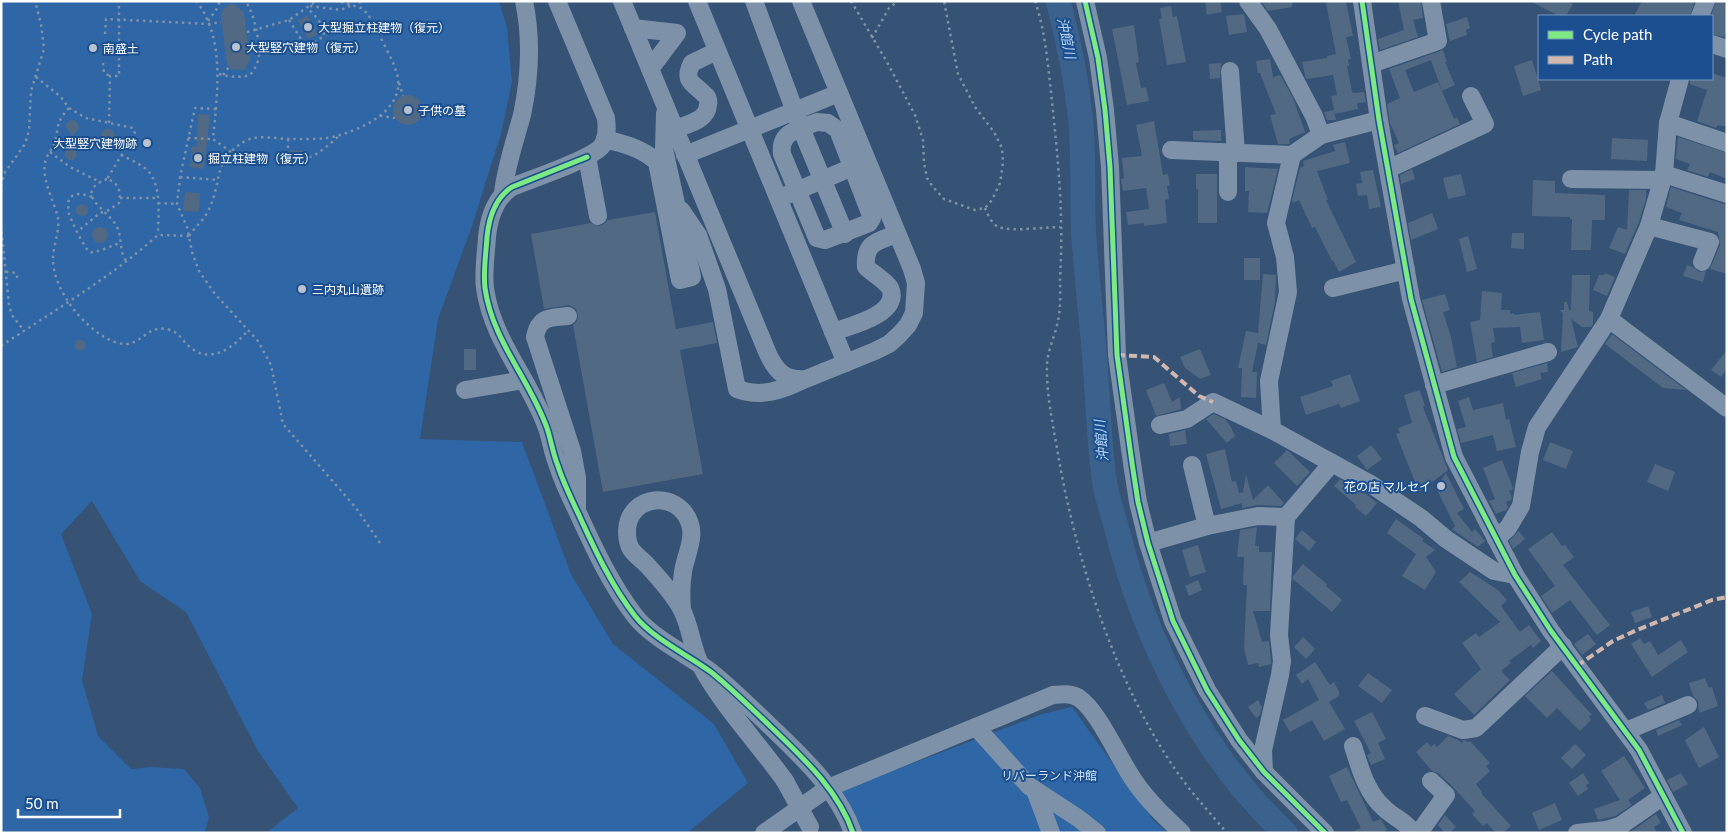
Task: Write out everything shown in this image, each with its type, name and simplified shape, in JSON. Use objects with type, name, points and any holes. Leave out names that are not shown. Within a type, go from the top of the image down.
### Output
[{"type":"street","points":[[524,1],[530,51],[528,85],[522,115],[505,175],[503,193],[492,213],[488,230],[485,262],[485,288],[501,340],[533,395],[547,428],[558,467],[589,539],[617,590],[636,618],[662,640],[711,672],[808,763],[828,788],[849,822],[853,833]]},
{"type":"street","points":[[503,193],[512,187],[587,157],[601,147],[605,139],[607,130],[606,118],[557,1]]},
{"type":"street","points":[[697,1],[846,363]]},
{"type":"street","points":[[754,1],[794,111],[845,234]]},
{"type":"street","points":[[675,201],[698,235],[717,289],[737,389],[748,393],[782,390],[889,344],[908,325],[914,313],[916,283],[897,234],[860,164],[838,130],[828,123],[818,122],[801,128],[782,139],[782,154],[817,238],[825,240],[845,234],[868,223],[872,218],[860,164],[839,93],[801,1]]},
{"type":"street","points":[[1086,1],[1098,58],[1107,129],[1117,355],[1136,492],[1148,543],[1173,621],[1207,690],[1238,740],[1264,772],[1325,833]]},
{"type":"street","points":[[1248,1],[1268,29],[1314,116],[1321,135]]},
{"type":"street","points":[[1362,1],[1379,120],[1411,298],[1454,457],[1515,574],[1563,646],[1639,750],[1683,833]]},
{"type":"street","points":[[1371,64],[1438,41],[1431,1]]},
{"type":"street","points":[[1700,15],[1706,1]]},
{"type":"street","points":[[628,3],[633,28],[773,365],[781,374],[789,378],[796,380],[806,379]]},
{"type":"street","points":[[633,28],[677,33],[650,68]]},
{"type":"street","points":[[1713,44],[1727,49]]},
{"type":"street","points":[[675,129],[698,120],[706,112],[708,101],[705,95],[689,81],[688,74],[692,63],[717,51]]},
{"type":"street","points":[[1228,192],[1232,153],[1230,72]]},
{"type":"street","points":[[1496,539],[1508,528],[1521,506],[1530,452],[1537,427],[1608,319],[1649,226],[1663,177],[1668,123],[1680,80]]},
{"type":"street","points":[[685,155],[839,93]]},
{"type":"street","points":[[1388,168],[1485,124],[1471,96]]},
{"type":"street","points":[[605,139],[635,147],[649,155],[656,162],[680,280],[692,277],[664,149],[665,107]]},
{"type":"street","points":[[1171,150],[1292,155],[1321,135],[1379,120]]},
{"type":"street","points":[[1668,123],[1727,143]]},
{"type":"street","points":[[1272,430],[1269,380],[1288,292],[1285,257],[1276,223],[1292,155]]},
{"type":"street","points":[[587,157],[598,216]]},
{"type":"street","points":[[778,198],[860,164]]},
{"type":"street","points":[[1571,179],[1663,177],[1727,194]]},
{"type":"street","points":[[1649,226],[1710,242],[1702,262]]},
{"type":"street","points":[[833,332],[877,316],[889,306],[891,294],[889,288],[866,267],[866,258],[869,247],[876,242],[897,234]]},
{"type":"street","points":[[1333,288],[1406,270]]},
{"type":"street","points":[[568,316],[548,318],[541,322],[536,328],[535,337],[572,451],[577,478],[577,512]]},
{"type":"street","points":[[1608,319],[1727,408]]},
{"type":"street","points":[[1434,385],[1548,352]]},
{"type":"street","points":[[465,390],[524,380]]},
{"type":"street","points":[[1160,424],[1187,419],[1213,402],[1272,430],[1396,501],[1421,518],[1446,539],[1494,571],[1515,574]]},
{"type":"street","points":[[1264,772],[1263,750],[1282,661],[1279,635],[1286,518],[1332,463]]},
{"type":"street","points":[[1192,466],[1207,526]]},
{"type":"street","points":[[682,610],[683,571],[692,530],[690,522],[677,505],[669,501],[658,500],[648,502],[639,506],[627,523],[627,536],[630,548],[655,574],[682,610],[700,665],[718,696],[785,781],[812,830]]},
{"type":"street","points":[[1148,543],[1207,526],[1258,516],[1286,518]]},
{"type":"street","points":[[1425,716],[1463,730],[1476,728],[1563,646]]},
{"type":"street","points":[[764,833],[828,788],[1038,701],[1065,693],[1078,697],[1091,709],[1134,781],[1152,804],[1182,833]]},
{"type":"street","points":[[1626,731],[1688,704]]},
{"type":"street","points":[[976,727],[1029,786],[1078,818],[1097,833]]},
{"type":"street","points":[[1352,746],[1367,787],[1376,800],[1386,810],[1416,831],[1446,795],[1431,781]]},
{"type":"street","points":[[1035,790],[1051,833]]},
{"type":"street","points":[[1577,833],[1606,830],[1620,826],[1664,796]]},
{"type":"path","points":[[1,186],[5,172],[25,144],[27,138],[31,91],[44,49],[36,1]]},
{"type":"path","points":[[103,63],[104,73],[110,76],[119,76],[119,1]]},
{"type":"path","points":[[196,1],[201,6]]},
{"type":"path","points":[[200,1],[208,22],[219,74],[213,139]]},
{"type":"path","points":[[208,22],[220,1]]},
{"type":"path","points":[[219,74],[242,77],[250,75],[259,60],[252,11],[245,1]]},
{"type":"path","points":[[247,32],[289,20],[316,1]]},
{"type":"path","points":[[338,1],[361,8],[368,14],[396,71],[403,96]]},
{"type":"path","points":[[360,1],[361,8]]},
{"type":"path","points":[[851,1],[887,62],[915,115],[923,140],[927,178],[932,187],[944,199],[975,210],[984,208],[992,200],[1000,183],[1003,163],[1002,148],[994,132],[975,107],[958,74],[944,1]]},
{"type":"path","points":[[872,38],[882,18],[897,1]]},
{"type":"path","points":[[1035,1],[1039,12],[1048,64],[1058,164],[1061,227],[1058,321],[1051,342],[1047,364],[1049,399],[1066,502],[1100,617],[1125,678],[1160,745],[1182,779],[1228,833]]},
{"type":"path","points":[[308,7],[341,10],[353,5]]},
{"type":"path","points":[[289,20],[304,44],[312,44],[324,36],[324,29],[308,7]]},
{"type":"path","points":[[105,34],[106,19],[221,22]]},
{"type":"path","points":[[223,75],[229,67]]},
{"type":"path","points":[[110,76],[110,123]]},
{"type":"path","points":[[36,77],[61,97],[69,108],[86,118],[133,128],[135,132],[107,179],[96,185],[92,192],[92,197],[98,207],[116,225],[123,257],[127,262]]},
{"type":"path","points":[[303,159],[315,154],[339,135],[380,116],[392,102],[398,80]]},
{"type":"path","points":[[69,108],[60,119],[50,152],[46,158],[45,176],[58,220],[53,252],[56,281],[78,315],[96,332],[122,344],[132,343],[152,330],[167,328],[176,332],[190,348],[198,352],[210,354],[232,347],[248,330]]},
{"type":"path","points":[[216,109],[195,108],[180,177],[177,204],[199,271],[215,294],[258,341],[271,365],[283,424],[356,508],[380,543]]},
{"type":"path","points":[[380,116],[394,118]]},
{"type":"path","points":[[189,236],[204,218],[210,207],[224,159],[231,152],[252,138],[288,139],[339,135]]},
{"type":"path","points":[[188,138],[213,139],[231,152]]},
{"type":"path","points":[[288,139],[288,158],[291,158]]},
{"type":"path","points":[[50,152],[70,167],[100,182]]},
{"type":"path","points":[[122,155],[149,172],[156,186],[158,198],[158,235]]},
{"type":"path","points":[[1,170],[5,172]]},
{"type":"path","points":[[180,177],[217,180]]},
{"type":"path","points":[[78,232],[104,211],[119,203],[121,194],[118,186],[114,181],[107,179]]},
{"type":"path","points":[[92,197],[84,194],[75,194],[69,198],[68,205],[69,215],[85,248],[90,252],[96,252],[120,243]]},
{"type":"path","points":[[120,198],[158,198]]},
{"type":"path","points":[[158,203],[177,204]]},
{"type":"path","points":[[984,208],[998,227],[1010,229],[1061,227]]},
{"type":"path","points":[[1,225],[9,305],[12,315],[24,331]]},
{"type":"path","points":[[1,346],[87,291],[127,262],[158,235],[189,236]]},
{"type":"path","points":[[6,272],[17,274],[17,278]]},
{"type":"green space","points":[[1,1],[499,1],[507,27],[512,82],[501,134],[472,226],[438,319],[420,439],[522,442],[571,574],[613,644],[714,724],[748,783],[687,833],[266,833],[298,808],[258,751],[186,612],[140,581],[92,501],[61,534],[92,614],[82,680],[98,736],[131,769],[150,767],[184,769],[200,788],[209,817],[205,833],[1,833]]},
{"type":"green space","name":"リバーランド沖館","points":[[1072,707],[1154,821],[1168,833],[862,833],[837,792],[1042,714]]},
{"type":"building","points":[[1205,1],[1220,1],[1222,12],[1207,15]]},
{"type":"building","points":[[1261,1],[1292,1],[1292,7],[1268,11]]},
{"type":"building","points":[[1346,1],[1353,36],[1346,37],[1351,59],[1348,60],[1349,66],[1347,66],[1352,92],[1364,92],[1366,102],[1357,103],[1358,109],[1335,114],[1331,96],[1337,95],[1333,75],[1306,79],[1302,62],[1327,58],[1327,56],[1336,54],[1326,3]]},
{"type":"building","points":[[1398,1],[1421,1],[1423,18],[1413,20],[1418,37],[1380,50],[1378,39],[1404,30]]},
{"type":"building","points":[[1530,1],[1567,1],[1573,4],[1567,15],[1557,15]]},
{"type":"building","points":[[1642,1],[1690,1],[1694,3],[1690,15],[1635,15]]},
{"type":"building","points":[[1716,1],[1727,1],[1727,30],[1724,37],[1713,34],[1713,15],[1711,15]]},
{"type":"building","name":"大型竪穴建物（復元）","points":[[230,4],[235,4],[244,13],[250,61],[244,70],[231,69],[227,64],[221,16],[223,9]]},
{"type":"building","points":[[1171,6],[1173,17],[1177,16],[1186,62],[1167,65],[1159,19],[1162,19],[1160,8]]},
{"type":"building","points":[[1244,14],[1247,32],[1229,35],[1226,16]]},
{"type":"building","name":"大型掘立柱建物（復元）","points":[[307,15],[318,34],[308,39],[298,21]]},
{"type":"building","points":[[1467,17],[1470,28],[1466,30],[1467,35],[1450,41],[1446,24]]},
{"type":"building","points":[[1134,25],[1139,62],[1136,63],[1141,88],[1146,87],[1149,101],[1127,105],[1112,29]]},
{"type":"building","points":[[1443,50],[1447,62],[1445,62],[1455,85],[1442,91],[1431,60],[1405,70],[1414,92],[1438,82],[1454,119],[1457,117],[1460,124],[1398,153],[1394,145],[1399,143],[1390,123],[1387,104],[1400,98],[1389,69]]},
{"type":"building","points":[[1270,59],[1273,77],[1280,75],[1293,98],[1305,132],[1289,139],[1289,144],[1278,144],[1270,115],[1276,114],[1260,73],[1258,73],[1256,61]]},
{"type":"building","points":[[1532,60],[1541,90],[1523,96],[1514,66]]},
{"type":"building","points":[[1221,63],[1220,78],[1210,79],[1209,64]]},
{"type":"building","points":[[1713,73],[1727,78],[1727,127],[1718,125],[1716,128],[1697,121],[1707,90],[1690,84],[1690,80],[1713,80]]},
{"type":"building","name":"子供の墓","points":[[408,95],[419,99],[423,110],[419,121],[408,125],[397,121],[393,110],[397,99]]},
{"type":"building","points":[[1334,110],[1336,120],[1327,120],[1324,112]]},
{"type":"building","points":[[198,114],[210,115],[204,169],[190,167],[192,146],[197,147]]},
{"type":"building","points":[[72,120],[76,121],[79,127],[72,136],[65,126]]},
{"type":"building","points":[[1154,121],[1163,175],[1168,174],[1170,186],[1167,186],[1169,199],[1165,200],[1167,223],[1144,226],[1144,223],[1128,225],[1126,212],[1149,209],[1146,188],[1123,191],[1121,179],[1124,178],[1122,158],[1142,156],[1136,125]]},
{"type":"building","points":[[105,129],[111,129],[115,136],[111,143],[105,143],[101,139],[101,133]]},
{"type":"building","points":[[1221,130],[1221,141],[1193,140],[1193,131]]},
{"type":"building","points":[[1678,137],[1727,153],[1727,179],[1710,172],[1708,177],[1687,170],[1690,164],[1676,159]]},
{"type":"building","points":[[1612,138],[1648,140],[1647,161],[1611,159]]},
{"type":"building","points":[[1345,142],[1350,163],[1317,171],[1328,200],[1326,200],[1356,262],[1339,272],[1315,227],[1312,228],[1299,200],[1293,203],[1292,200],[1300,168],[1304,166],[1303,161],[1335,151],[1333,145]]},
{"type":"building","points":[[71,146],[77,155],[74,160],[65,157],[66,151]]},
{"type":"building","points":[[291,150],[303,151],[303,163],[290,162]]},
{"type":"building","points":[[1245,167],[1278,169],[1267,213],[1248,212],[1249,191],[1245,191]]},
{"type":"building","points":[[1412,169],[1415,179],[1401,184],[1400,175]]},
{"type":"building","points":[[1373,170],[1381,207],[1369,209],[1367,195],[1358,196],[1356,184],[1362,183],[1360,172]]},
{"type":"building","points":[[1196,174],[1217,174],[1217,223],[1198,223]]},
{"type":"building","points":[[1461,174],[1466,195],[1448,199],[1443,178]]},
{"type":"building","points":[[1533,180],[1555,181],[1555,193],[1605,195],[1605,220],[1592,220],[1591,250],[1571,250],[1572,219],[1570,217],[1532,216]]},
{"type":"building","points":[[1671,187],[1727,205],[1727,274],[1710,269],[1720,245],[1718,232],[1679,220],[1682,213],[1666,207]]},
{"type":"building","points":[[1629,190],[1646,190],[1646,199],[1639,222],[1625,254],[1609,248],[1618,227],[1627,230]]},
{"type":"building","name":"掘立柱建物（復元）","points":[[185,192],[200,193],[199,212],[183,211]]},
{"type":"building","points":[[80,204],[84,204],[88,210],[84,216],[80,216],[76,212],[76,208]]},
{"type":"building","points":[[655,212],[676,329],[713,322],[717,343],[680,350],[703,474],[603,492],[573,325],[577,321],[578,315],[576,309],[569,305],[544,309],[531,234],[591,223],[599,226],[608,220]]},
{"type":"building","points":[[1432,213],[1438,229],[1411,240],[1408,223]]},
{"type":"building","points":[[97,227],[103,227],[108,232],[106,241],[97,243],[92,238],[92,232]]},
{"type":"building","points":[[1512,233],[1524,233],[1524,249],[1511,248]]},
{"type":"building","points":[[1468,236],[1477,269],[1467,272],[1459,239]]},
{"type":"building","points":[[1244,258],[1260,258],[1260,280],[1244,280]]},
{"type":"building","points":[[1687,265],[1699,272],[1706,271],[1703,282],[1683,276]]},
{"type":"building","points":[[1605,273],[1615,277],[1607,296],[1593,290],[1599,275],[1604,275]]},
{"type":"building","points":[[1263,274],[1276,275],[1275,302],[1266,345],[1258,343],[1252,372],[1257,372],[1256,398],[1241,397],[1242,368],[1238,368],[1246,331],[1258,333]]},
{"type":"building","points":[[1572,275],[1590,275],[1589,311],[1593,312],[1593,324],[1591,327],[1582,327],[1571,319],[1578,347],[1561,352],[1563,313],[1559,310],[1564,310],[1564,302],[1567,302],[1569,310],[1571,310]]},
{"type":"building","points":[[1482,291],[1502,293],[1501,310],[1510,310],[1510,314],[1540,312],[1544,340],[1522,343],[1520,327],[1493,328],[1495,342],[1491,343],[1493,357],[1477,362],[1470,322],[1480,320]]},
{"type":"building","points":[[1445,294],[1450,310],[1443,312],[1451,337],[1457,367],[1442,372],[1422,300]]},
{"type":"building","points":[[1612,334],[1686,390],[1663,388],[1605,344]]},
{"type":"building","points":[[80,339],[86,345],[80,351],[74,345]]},
{"type":"building","points":[[464,349],[476,349],[476,370],[464,370]]},
{"type":"building","points":[[1200,349],[1211,375],[1200,379],[1185,368],[1180,357]]},
{"type":"building","points":[[1727,350],[1727,369],[1721,377],[1711,370]]},
{"type":"building","points":[[1547,363],[1548,372],[1540,373],[1542,379],[1516,387],[1512,373]]},
{"type":"building","points":[[1350,374],[1360,401],[1341,408],[1339,404],[1306,415],[1300,397],[1333,386],[1331,381]]},
{"type":"building","points":[[1164,383],[1172,402],[1180,397],[1181,409],[1156,416],[1146,390]]},
{"type":"building","points":[[1420,390],[1425,406],[1423,407],[1448,470],[1419,492],[1396,434],[1400,433],[1398,428],[1412,423],[1404,395]]},
{"type":"building","points":[[1469,397],[1473,410],[1503,403],[1506,420],[1509,419],[1516,447],[1497,451],[1493,435],[1461,443],[1457,429],[1466,427],[1458,401]]},
{"type":"building","points":[[1214,414],[1225,419],[1231,427],[1235,436],[1227,443],[1206,419]]},
{"type":"building","points":[[1185,430],[1187,444],[1170,446],[1169,434]]},
{"type":"building","points":[[1550,442],[1573,451],[1566,469],[1543,460]]},
{"type":"building","points":[[1371,445],[1382,459],[1367,470],[1357,456]]},
{"type":"building","points":[[1225,449],[1232,482],[1236,481],[1239,493],[1243,492],[1246,474],[1253,500],[1268,485],[1284,503],[1281,506],[1258,505],[1242,508],[1242,503],[1221,509],[1206,454]]},
{"type":"building","points":[[1287,450],[1310,472],[1297,486],[1274,463]]},
{"type":"building","points":[[1502,460],[1513,489],[1509,491],[1512,497],[1511,500],[1506,502],[1508,507],[1506,510],[1496,514],[1489,501],[1495,499],[1483,468]]},
{"type":"building","points":[[1655,464],[1675,472],[1668,491],[1647,482]]},
{"type":"building","points":[[1446,473],[1464,509],[1457,513],[1472,532],[1475,529],[1485,541],[1478,547],[1452,529],[1455,526],[1436,488]]},
{"type":"building","points":[[1340,479],[1366,494],[1377,503],[1366,516],[1334,486]]},
{"type":"building","points":[[1396,519],[1424,539],[1422,541],[1435,550],[1426,557],[1436,572],[1425,590],[1402,576],[1416,554],[1387,533]]},
{"type":"building","points":[[1257,527],[1255,546],[1259,546],[1259,552],[1272,552],[1270,611],[1253,611],[1262,642],[1269,641],[1271,664],[1259,667],[1258,663],[1248,665],[1244,648],[1247,585],[1243,585],[1244,557],[1237,557],[1240,530]]},
{"type":"building","points":[[1302,530],[1316,542],[1309,551],[1295,539]]},
{"type":"building","points":[[1519,531],[1525,539],[1513,549],[1509,541]]},
{"type":"building","points":[[1552,532],[1562,546],[1565,545],[1574,557],[1563,565],[1610,625],[1597,635],[1570,600],[1552,613],[1541,596],[1555,586],[1528,549]]},
{"type":"building","points":[[1198,545],[1206,572],[1190,577],[1182,550]]},
{"type":"building","points":[[1303,564],[1327,584],[1326,586],[1342,600],[1332,612],[1293,579],[1293,576]]},
{"type":"building","points":[[1470,572],[1498,590],[1507,600],[1501,606],[1520,632],[1529,625],[1541,641],[1533,648],[1531,645],[1509,661],[1511,663],[1502,672],[1510,680],[1474,715],[1454,694],[1481,669],[1462,643],[1476,633],[1479,637],[1500,622],[1459,582]]},
{"type":"building","points":[[1198,580],[1202,590],[1189,596],[1185,586]]},
{"type":"building","points":[[1648,606],[1652,617],[1635,623],[1631,612]]},
{"type":"building","points":[[1588,634],[1596,644],[1582,655],[1574,644]]},
{"type":"building","points":[[1303,637],[1315,649],[1306,659],[1294,647]]},
{"type":"building","points":[[1640,638],[1644,644],[1650,641],[1658,655],[1681,640],[1688,652],[1652,677],[1631,644]]},
{"type":"building","points":[[1315,662],[1330,685],[1334,682],[1339,692],[1339,696],[1329,702],[1345,729],[1324,741],[1312,720],[1290,732],[1283,720],[1319,700],[1308,679],[1302,684],[1296,675]]},
{"type":"building","points":[[1552,671],[1592,715],[1589,716],[1591,720],[1580,731],[1557,708],[1547,718],[1525,696]]},
{"type":"building","points":[[1368,673],[1392,690],[1382,703],[1358,686]]},
{"type":"building","points":[[1705,678],[1709,688],[1712,687],[1718,706],[1699,713],[1698,701],[1693,696],[1689,683]]},
{"type":"building","points":[[1662,695],[1665,703],[1648,710],[1644,703]]},
{"type":"building","points":[[1258,700],[1262,707],[1260,715],[1256,718],[1248,707]]},
{"type":"building","points":[[1372,712],[1386,739],[1378,743],[1385,759],[1371,765],[1367,755],[1371,753],[1354,721]]},
{"type":"building","points":[[1679,720],[1682,725],[1658,736],[1656,730]]},
{"type":"building","points":[[1704,727],[1719,757],[1699,768],[1685,740]]},
{"type":"building","points":[[1448,736],[1462,743],[1464,740],[1470,741],[1490,763],[1486,766],[1490,771],[1476,784],[1481,793],[1511,826],[1503,833],[1496,833],[1487,823],[1483,826],[1472,814],[1475,811],[1438,773],[1432,771],[1416,752],[1427,742],[1431,747],[1434,744],[1437,747]]},
{"type":"building","points":[[1575,744],[1586,755],[1572,769],[1561,758]]},
{"type":"building","points":[[1624,756],[1645,788],[1628,800],[1632,805],[1615,816],[1598,820],[1594,809],[1620,800],[1601,771]]},
{"type":"building","points":[[1347,767],[1373,822],[1381,819],[1387,830],[1380,833],[1349,833],[1361,828],[1347,800],[1341,802],[1329,776]]},
{"type":"building","points":[[1583,773],[1589,783],[1586,785],[1588,789],[1578,796],[1569,783]]},
{"type":"building","points":[[1681,773],[1688,784],[1673,792],[1667,780]]},
{"type":"building","points":[[1555,803],[1562,820],[1539,830],[1532,813]]},
{"type":"building","points":[[1656,814],[1661,823],[1654,827],[1657,833],[1629,833]]},
{"type":"building","points":[[1445,815],[1456,827],[1450,833],[1445,833],[1438,825]]},
{"type":"waterway","name":"沖館川","points":[[1058,1],[1071,57],[1080,115],[1084,239],[1101,449],[1108,498],[1143,613],[1160,654],[1180,694],[1202,732],[1227,768],[1255,802],[1285,833]]},
{"type":"marked path","points":[[1117,355],[1154,357],[1199,396],[1213,402]]},
{"type":"marked path","points":[[1577,666],[1613,641],[1712,600],[1727,597]]},
{"type":"cycle path","points":[[1085,1],[1098,58],[1105,110],[1110,167],[1117,355],[1138,502],[1148,543],[1173,621],[1207,690],[1239,740],[1264,772],[1325,833]]},
{"type":"cycle path","points":[[1362,1],[1379,120],[1411,299],[1454,457],[1515,575],[1551,631],[1639,750],[1683,833]]},
{"type":"cycle path","points":[[587,157],[512,187],[497,202],[491,215],[488,230],[484,276],[489,307],[495,325],[540,410],[562,478],[590,540],[626,604],[651,632],[711,672],[794,749],[817,774],[838,802],[853,833]]},
{"type":"place","name":"大型掘立柱建物（復元）","points":[[308,27]]},
{"type":"place","name":"大型竪穴建物（復元）","points":[[236,47]]},
{"type":"place","name":"南盛土","points":[[93,48]]},
{"type":"place","name":"子供の墓","points":[[408,110]]},
{"type":"place","name":"大型竪穴建物跡","points":[[147,143]]},
{"type":"place","name":"掘立柱建物（復元）","points":[[198,158]]},
{"type":"place","name":"三内丸山遺跡","points":[[302,289]]},
{"type":"place","name":"花の店 マルセイ","points":[[1441,486]]}]
